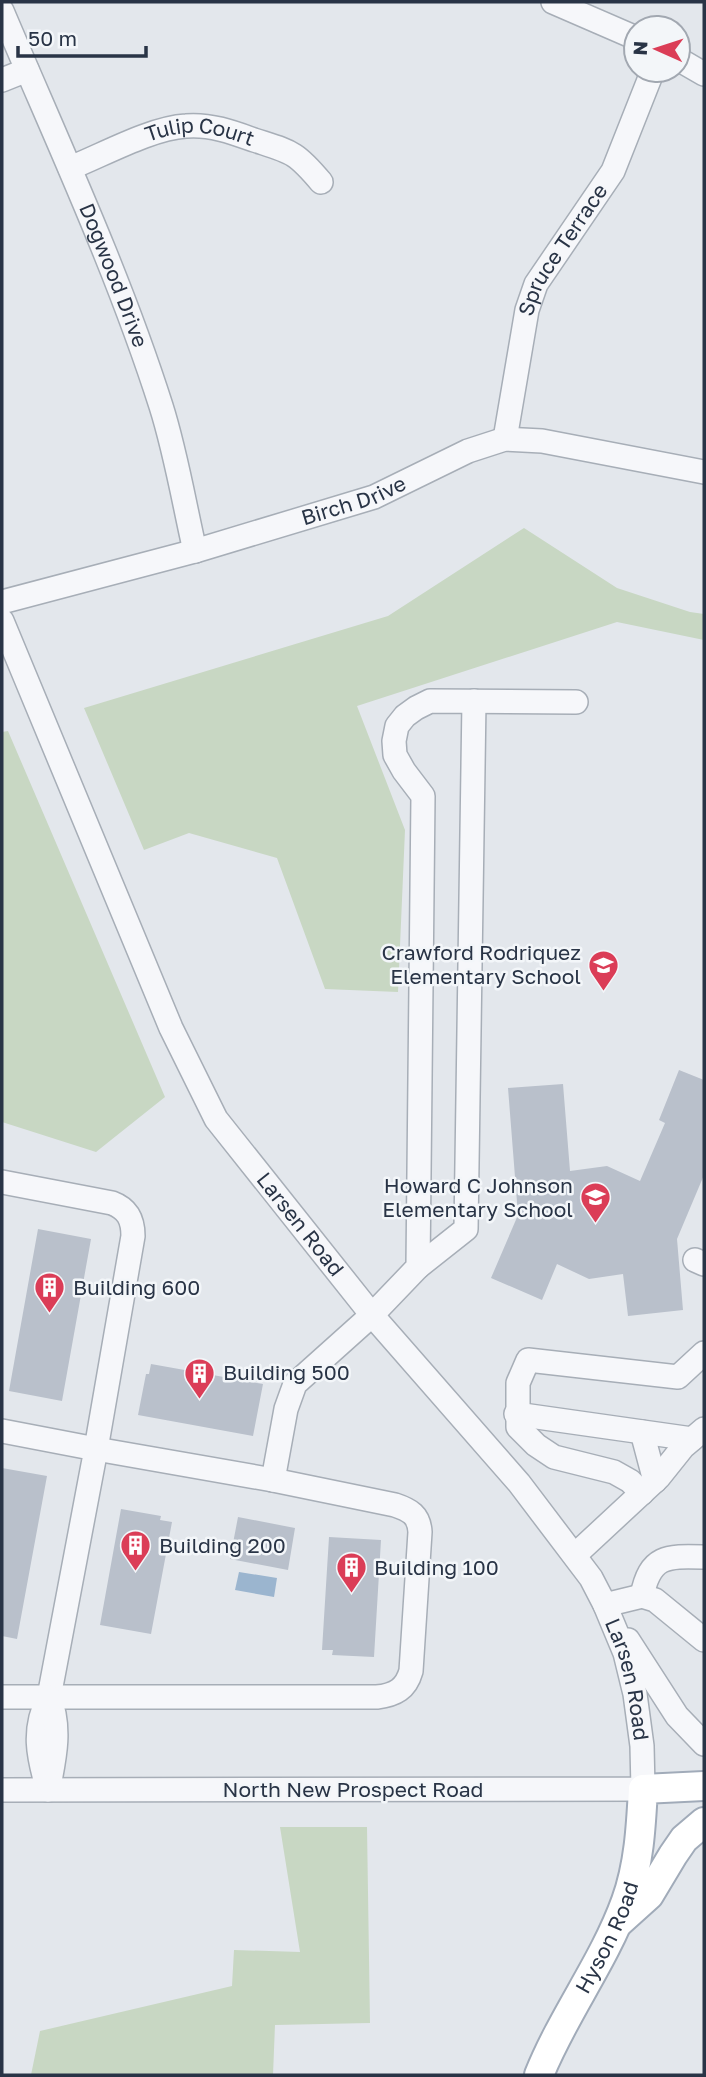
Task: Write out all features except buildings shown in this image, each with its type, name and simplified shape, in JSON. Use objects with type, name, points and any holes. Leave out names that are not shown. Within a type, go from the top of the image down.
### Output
[{"type":"main road","name":"North New Prospect Road","points":[[643,1789],[704,1786]]},
{"type":"main road","name":"Hyson Road","points":[[539,2075],[617,1924],[627,1899],[639,1853],[643,1789]]},
{"type":"main road","points":[[617,1924],[649,1895],[684,1839],[704,1822]]},
{"type":"street","points":[[553,2],[622,32]]},
{"type":"street","name":"Dogwood Drive","points":[[2,11],[70,168],[147,362],[162,410],[195,551]]},
{"type":"street","points":[[2,80],[27,70]]},
{"type":"street","name":"Spruce Terrace","points":[[505,439],[527,310],[536,284],[613,171],[647,84]]},
{"type":"street","name":"Tulip Court","points":[[70,168],[159,131],[198,125],[225,130],[291,152],[303,161],[320,182]]},
{"type":"street","name":"Birch Drive","points":[[2,602],[195,551],[374,497],[467,451],[505,439],[542,441],[704,472]]},
{"type":"street","name":"Larsen Road","points":[[2,621],[171,1028],[202,1094],[231,1141],[372,1315],[519,1483],[575,1555],[605,1605],[625,1653],[635,1694],[642,1746],[643,1789]]},
{"type":"street","points":[[418,1267],[424,796],[404,772],[395,755],[397,726],[405,716],[430,701],[576,702]]},
{"type":"street","points":[[272,1480],[286,1409],[295,1384],[372,1315],[418,1267],[466,1229],[474,701]]},
{"type":"street","points":[[2,1182],[112,1203],[130,1216],[133,1236],[49,1697],[39,1715],[39,1759],[48,1790]]},
{"type":"street","points":[[648,1487],[614,1472],[554,1457],[536,1445],[518,1427],[517,1383],[528,1360],[678,1377],[704,1353]]},
{"type":"street","points":[[516,1414],[642,1432],[698,1434]]},
{"type":"street","points":[[2,1431],[395,1505],[405,1508],[417,1518],[421,1532],[411,1671],[398,1692],[377,1697],[2,1698]]},
{"type":"street","points":[[642,1432],[648,1487]]},
{"type":"street","points":[[575,1555],[648,1487],[698,1434]]},
{"type":"street","points":[[642,1596],[650,1569],[656,1563],[670,1557],[704,1558]]},
{"type":"street","points":[[704,1640],[655,1600],[642,1596],[605,1605],[677,1716],[704,1744]]},
{"type":"street","name":"North New Prospect Road","points":[[2,1790],[643,1789]]},
{"type":"green space","points":[[524,528],[617,588],[704,614],[704,640],[617,622],[357,706],[405,830],[398,992],[325,989],[277,858],[189,833],[144,850],[84,708],[388,616]]},
{"type":"green space","points":[[8,731],[165,1097],[96,1152],[2,1122],[2,732]]},
{"type":"green space","points":[[280,1827],[367,1827],[370,2023],[275,2025],[273,2075],[31,2075],[40,2031],[232,1986],[234,1950],[300,1952]]},
{"type":"water","points":[[239,1572],[277,1578],[274,1597],[235,1590]]},
{"type":"place","name":"Crawford Rodriquez Elementary School","points":[[604,992]]},
{"type":"place","name":"Howard C Johnson Elementary School","points":[[596,1225]]},
{"type":"place","name":"Building 600","points":[[50,1315]]},
{"type":"place","name":"Building 500","points":[[200,1400]]},
{"type":"place","name":"Building 200","points":[[136,1573]]},
{"type":"place","name":"Building 100","points":[[351,1595]]}]
